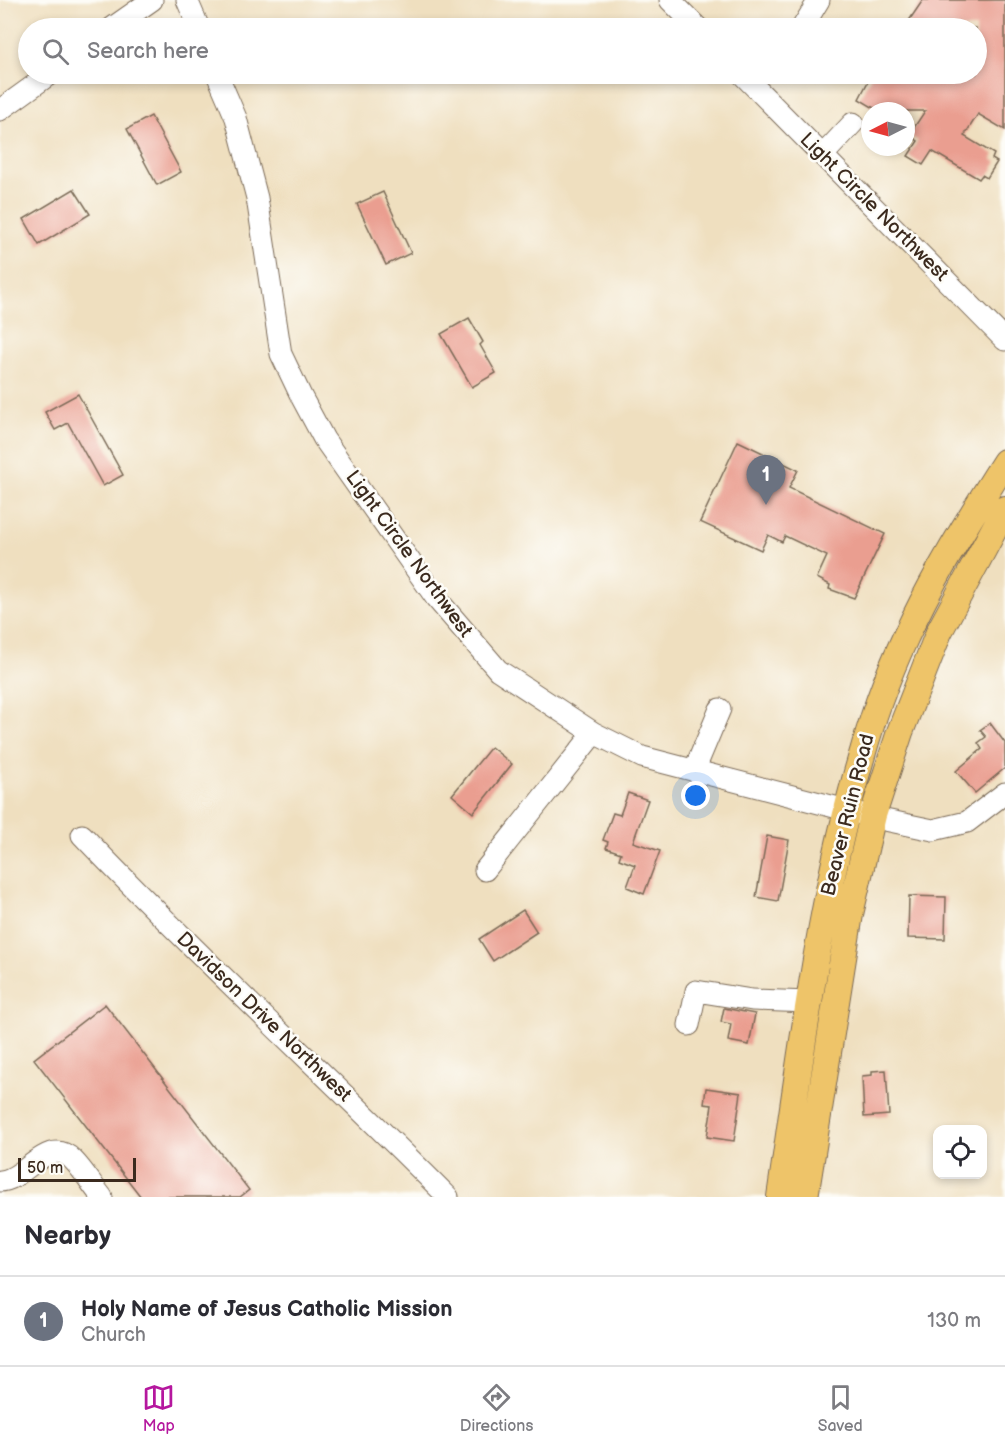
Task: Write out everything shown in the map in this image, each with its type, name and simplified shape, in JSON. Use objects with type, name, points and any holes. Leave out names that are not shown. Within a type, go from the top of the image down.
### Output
[{"type":"main road","name":"Beaver Ruin Road","points":[[780,1197],[822,924],[847,808],[874,714],[916,615],[954,542],[1005,462]]},
{"type":"main road","name":"Beaver Ruin Road","points":[[805,1197],[850,914],[873,815],[900,732],[939,632],[1005,509]]},
{"type":"street","points":[[126,18],[152,0]]},
{"type":"street","points":[[187,0],[195,18]]},
{"type":"street","points":[[670,0],[688,18]]},
{"type":"street","points":[[808,18],[819,0]]},
{"type":"street","points":[[0,110],[36,84]]},
{"type":"street","name":"Light Circle Northwest","points":[[221,84],[236,118],[257,198],[281,354],[324,438],[436,598],[498,670],[594,733],[642,758],[933,830],[967,822],[1005,793]]},
{"type":"street","name":"Light Circle Northwest","points":[[752,84],[1005,340]]},
{"type":"street","points":[[823,155],[853,123]]},
{"type":"street","points":[[694,771],[720,709]]},
{"type":"street","points":[[485,870],[594,733]]},
{"type":"street","name":"Davidson Drive Northwest","points":[[82,835],[166,924],[337,1085],[448,1197]]},
{"type":"street","points":[[689,1025],[696,991],[752,1000],[809,1002]]},
{"type":"street","points":[[0,1181],[17,1178],[47,1153],[56,1152],[72,1159],[102,1197]]},
{"type":"building","points":[[923,0],[1005,0],[1005,130],[978,114],[964,136],[994,154],[992,159],[997,162],[987,178],[982,175],[979,179],[932,151],[923,165],[908,156],[915,156],[915,146],[918,141],[915,139],[915,126],[925,111],[915,111],[915,102],[864,102],[859,99],[867,84],[987,84],[987,18],[911,18]]},
{"type":"building","points":[[151,116],[181,172],[157,185],[127,129]]},
{"type":"building","points":[[74,189],[90,214],[39,245],[24,219]]},
{"type":"building","points":[[383,192],[411,253],[386,265],[357,204]]},
{"type":"building","points":[[469,318],[483,342],[480,345],[496,373],[472,387],[441,334]]},
{"type":"building","points":[[78,394],[123,475],[103,486],[68,423],[55,430],[45,412]]},
{"type":"building","points":[[738,441],[798,470],[789,488],[885,534],[854,598],[829,589],[830,585],[817,578],[827,556],[785,536],[782,542],[768,535],[761,550],[700,522]]},
{"type":"building","points":[[990,723],[1005,743],[1005,768],[975,793],[956,771],[982,749],[978,743],[986,737],[980,730]]},
{"type":"building","points":[[491,747],[512,764],[473,813],[452,795]]},
{"type":"building","points":[[628,793],[648,800],[633,842],[660,851],[644,894],[627,887],[635,865],[619,859],[621,853],[606,848],[608,842],[603,840],[613,813],[620,815]]},
{"type":"building","points":[[767,836],[789,840],[778,901],[756,897]]},
{"type":"building","points":[[909,896],[946,897],[945,939],[908,938]]},
{"type":"building","points":[[523,910],[537,932],[493,961],[479,939]]},
{"type":"building","points":[[105,1004],[249,1190],[240,1197],[141,1197],[34,1059]]},
{"type":"building","points":[[724,1008],[755,1014],[749,1045],[728,1041],[731,1024],[721,1022]]},
{"type":"building","points":[[886,1070],[889,1115],[864,1117],[862,1076],[872,1075],[872,1071]]},
{"type":"building","points":[[706,1088],[741,1093],[734,1141],[707,1137],[712,1105],[704,1104]]},
{"type":"place","name":"Holy Name of Jesus Catholic Mission","points":[[766,505]]}]
